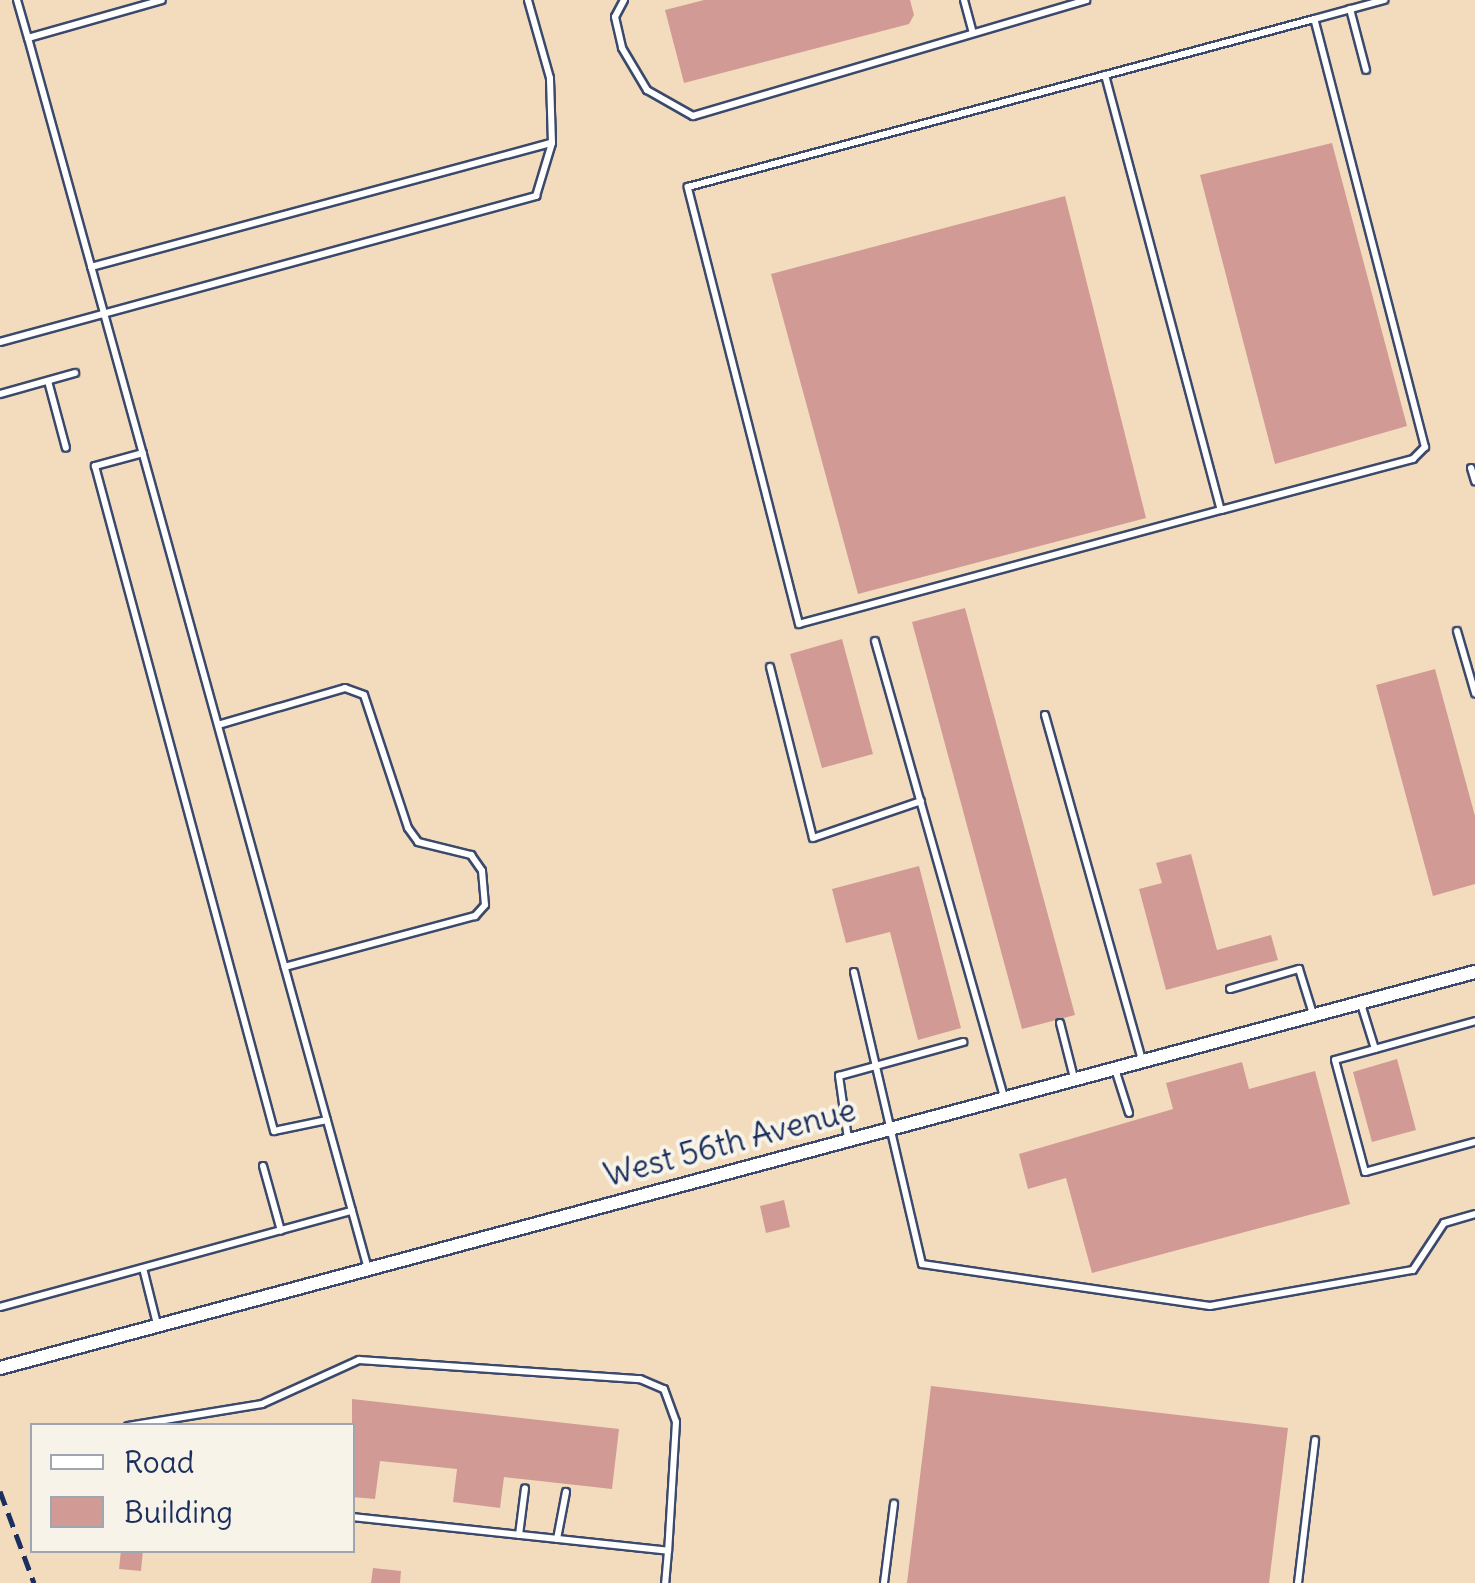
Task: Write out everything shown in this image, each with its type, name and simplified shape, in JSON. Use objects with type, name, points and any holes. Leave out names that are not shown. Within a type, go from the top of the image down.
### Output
[{"type":"street","name":"West 56th Avenue","points":[[0,1368],[1475,972]]},
{"type":"lane","points":[[17,0],[368,1269]]},
{"type":"lane","points":[[28,38],[162,0]]},
{"type":"lane","points":[[0,342],[536,196],[552,143],[550,78],[528,0]]},
{"type":"lane","points":[[624,0],[615,17],[622,48],[647,90],[693,116],[1086,0]]},
{"type":"lane","points":[[964,0],[973,33]]},
{"type":"lane","points":[[1314,19],[1425,446],[1413,460],[799,624],[688,186],[1384,0]]},
{"type":"lane","points":[[1350,9],[1366,70]]},
{"type":"lane","points":[[1106,75],[1221,510]]},
{"type":"lane","points":[[91,266],[552,143]]},
{"type":"lane","points":[[1,391],[74,374]]},
{"type":"lane","points":[[48,381],[66,448]]},
{"type":"lane","points":[[143,452],[96,466],[274,1131],[327,1120]]},
{"type":"lane","points":[[1472,468],[1475,481]]},
{"type":"lane","points":[[1458,631],[1475,694]]},
{"type":"lane","points":[[875,641],[1005,1098]]},
{"type":"lane","points":[[770,667],[812,838],[920,801]]},
{"type":"lane","points":[[218,725],[345,688],[364,695],[408,828],[418,842],[471,855],[482,871],[485,905],[475,916],[284,966]]},
{"type":"lane","points":[[1046,716],[1142,1061]]},
{"type":"lane","points":[[1230,990],[1299,969],[1314,1015]]},
{"type":"lane","points":[[854,972],[897,1127],[922,1264],[1092,1283],[1120,1297],[1210,1306],[1414,1270],[1444,1223],[1475,1214]]},
{"type":"lane","points":[[1360,1002],[1375,1050]]},
{"type":"lane","points":[[1475,1022],[1335,1060],[1365,1172],[1475,1142]]},
{"type":"lane","points":[[1060,1023],[1074,1079]]},
{"type":"lane","points":[[848,1140],[839,1076],[964,1042]]},
{"type":"lane","points":[[1115,1068],[1129,1113]]},
{"type":"lane","points":[[263,1166],[280,1230]]},
{"type":"lane","points":[[0,1307],[352,1211]]},
{"type":"lane","points":[[143,1268],[158,1325]]},
{"type":"lane","points":[[146,1423],[262,1404],[359,1360],[640,1378],[664,1389],[676,1422],[665,1583]]},
{"type":"lane","points":[[1298,1583],[1315,1440]]},
{"type":"lane","points":[[519,1535],[525,1488]]},
{"type":"lane","points":[[557,1539],[566,1492]]},
{"type":"lane","points":[[884,1583],[894,1504]]},
{"type":"lane","points":[[355,1517],[668,1551]]},
{"type":"building","points":[[704,0],[910,0],[914,15],[909,24],[684,83],[665,10]]},
{"type":"building","points":[[1332,143],[1407,426],[1275,464],[1200,175]]},
{"type":"building","points":[[1065,196],[1146,518],[858,594],[771,274]]},
{"type":"building","points":[[965,608],[1075,1015],[1022,1029],[912,622]]},
{"type":"building","points":[[842,639],[873,754],[822,768],[790,654]]},
{"type":"building","points":[[1435,669],[1475,816],[1475,884],[1433,896],[1376,685]]},
{"type":"building","points":[[1191,854],[1217,950],[1271,935],[1278,960],[1166,990],[1139,889],[1162,883],[1156,863]]},
{"type":"building","points":[[919,866],[961,1028],[918,1040],[890,932],[846,943],[832,889]]},
{"type":"building","points":[[1397,1059],[1416,1130],[1372,1142],[1353,1072]]},
{"type":"building","points":[[1242,1062],[1249,1089],[1315,1071],[1350,1204],[1092,1273],[1066,1178],[1028,1189],[1019,1154],[1173,1109],[1166,1083]]},
{"type":"building","points":[[784,1200],[790,1227],[766,1233],[760,1206]]},
{"type":"building","points":[[931,1386],[1288,1428],[1269,1583],[907,1583]]},
{"type":"building","points":[[352,1399],[619,1429],[612,1489],[504,1477],[500,1508],[453,1502],[457,1469],[380,1461],[375,1499],[355,1497]]},
{"type":"building","points":[[121,1553],[143,1553],[141,1571],[119,1569]]},
{"type":"building","points":[[373,1568],[401,1571],[400,1583],[371,1583]]},
{"type":"railway","points":[[0,1491],[34,1583]]}]
